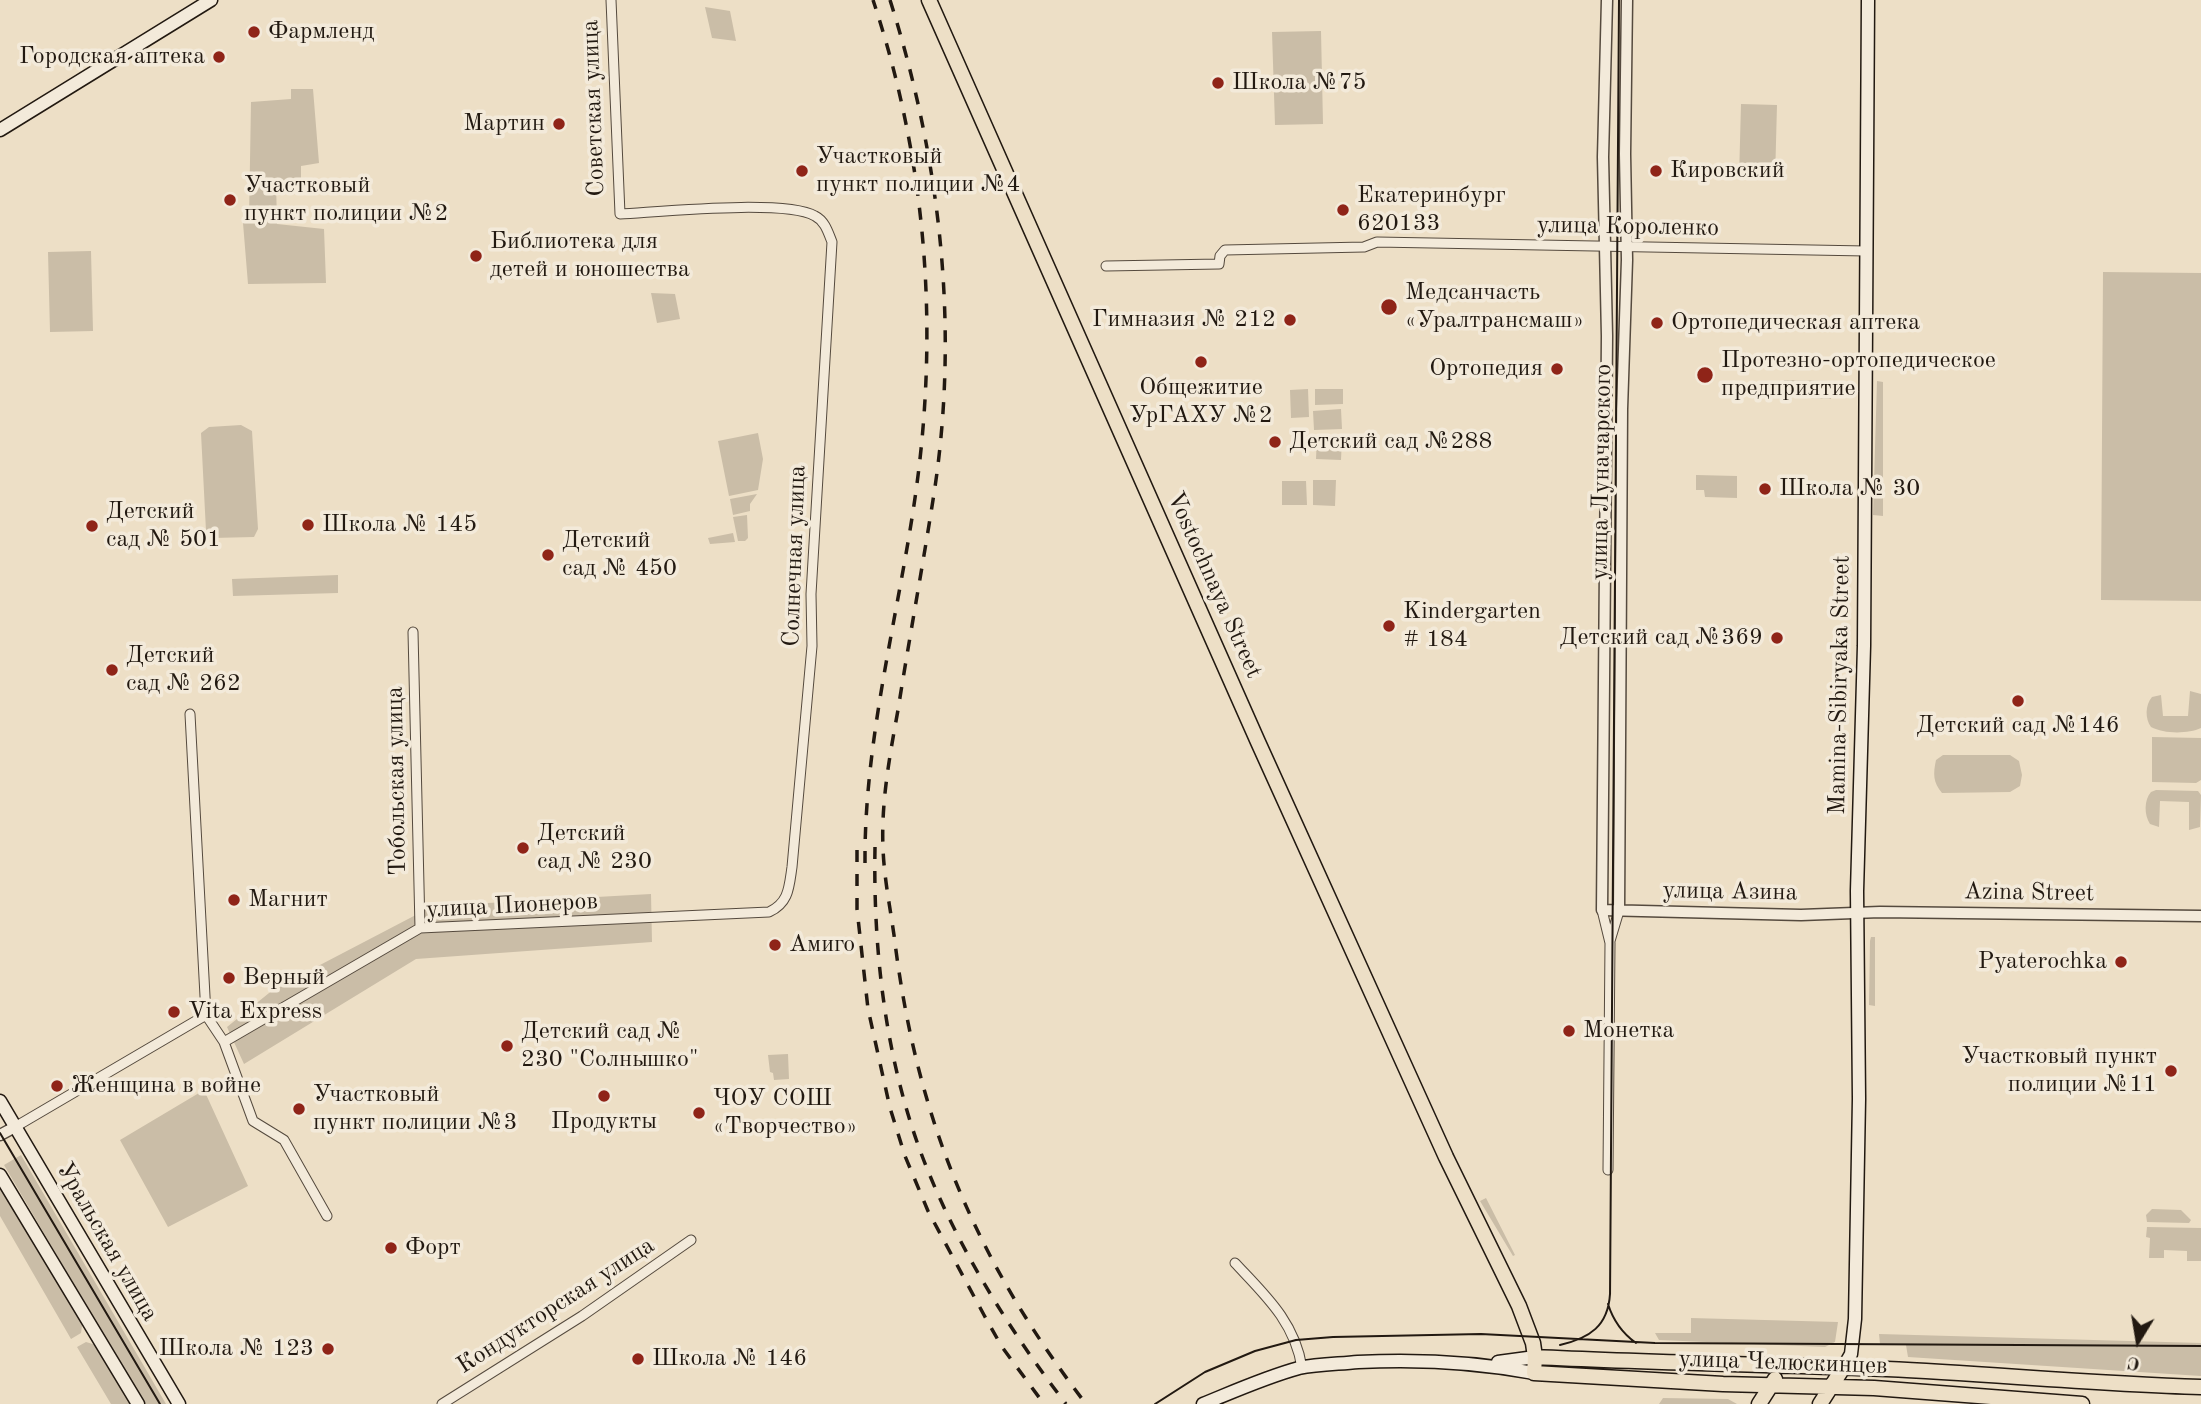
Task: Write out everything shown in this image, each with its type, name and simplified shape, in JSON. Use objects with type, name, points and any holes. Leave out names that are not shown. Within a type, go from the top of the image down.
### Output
[{"type":"main road","points":[[0,130],[211,0]]},
{"type":"main road","points":[[929,0],[1262,752],[1450,1166],[1518,1306],[1530,1336],[1535,1357],[1534,1373]]},
{"type":"main road","name":"Mamina-Sibiryaka Street","points":[[1843,1368],[1851,1354],[1855,1308],[1859,1099],[1857,913],[1864,646],[1868,0]]},
{"type":"main road","name":"Уральская улица","points":[[0,1101],[179,1404]]},
{"type":"main road","points":[[0,1175],[138,1404]]},
{"type":"main road","name":"улица Челюскинцев","points":[[1483,1364],[1535,1357],[1843,1368],[2201,1387]]},
{"type":"main road","name":"улица Челюскинцев","points":[[1203,1404],[1268,1377],[1302,1368],[1391,1361],[1483,1364],[1534,1373],[1874,1388],[2007,1402],[2082,1404]]},
{"type":"main road","points":[[1759,1404],[1783,1366]]},
{"type":"main road","points":[[1820,1404],[1843,1368]]},
{"type":"street","name":"Солнечная улица","points":[[611,0],[620,214],[770,207],[801,210],[817,216],[827,228],[832,243],[811,594],[812,646],[792,867],[786,900]]},
{"type":"street","name":"улица Луначарского","points":[[1607,0],[1603,157],[1606,346],[1602,910],[1610,943],[1608,1170]]},
{"type":"street","name":"улица Луначарского","points":[[1610,943],[1619,911],[1627,0]]},
{"type":"street","name":"улица Короленко","points":[[1106,266],[1219,264],[1220,256],[1226,250],[1364,247],[1377,242],[1866,251]]},
{"type":"street","name":"Тобольская улица","points":[[413,632],[420,928]]},
{"type":"street","points":[[190,714],[206,1015],[224,1042],[253,1121],[284,1140],[327,1216]]},
{"type":"street","name":"улица Пионеров","points":[[224,1042],[420,928],[769,912],[779,908],[786,900]]},
{"type":"street","name":"улица Азина","points":[[1602,910],[1813,915],[1857,913]]},
{"type":"street","name":"Azina Street","points":[[1857,913],[2201,916]]},
{"type":"street","points":[[0,1135],[206,1015]]},
{"type":"street","name":"Кондукторская улица","points":[[442,1404],[582,1316],[691,1240]]},
{"type":"street","points":[[1234,1263],[1272,1302],[1291,1331],[1299,1348],[1302,1368]]},
{"type":"street","points":[[2007,1402],[2009,1377]]},
{"type":"shaded area","points":[[705,7],[730,11],[736,41],[712,38]]},
{"type":"shaded area","points":[[1321,31],[1323,124],[1275,125],[1272,32]]},
{"type":"shaded area","points":[[291,89],[313,89],[319,163],[301,166],[301,182],[276,181],[277,224],[324,229],[326,283],[248,284],[243,223],[249,219],[251,102],[291,99]]},
{"type":"shaded area","points":[[1741,104],[1777,105],[1775,180],[1739,179]]},
{"type":"shaded area","points":[[91,251],[93,331],[50,332],[48,252]]},
{"type":"shaded area","points":[[2103,272],[2201,273],[2201,601],[2101,600]]},
{"type":"shaded area","points":[[651,293],[675,294],[680,319],[657,323]]},
{"type":"shaded area","points":[[1784,380],[1831,381],[1831,399],[1784,397]]},
{"type":"shaded area","points":[[1877,381],[1883,382],[1883,516],[1873,515]]},
{"type":"shaded area","points":[[1308,389],[1309,417],[1291,418],[1290,390]]},
{"type":"shaded area","points":[[1315,389],[1343,389],[1343,404],[1315,405]]},
{"type":"shaded area","points":[[1341,409],[1342,429],[1314,430],[1313,411]]},
{"type":"shaded area","points":[[241,425],[252,431],[258,529],[254,537],[212,538],[206,531],[201,433],[209,427]]},
{"type":"shaded area","points":[[758,433],[763,459],[758,490],[729,496],[718,441]]},
{"type":"shaded area","points":[[1317,436],[1342,437],[1341,460],[1316,459]]},
{"type":"shaded area","points":[[1696,475],[1737,476],[1737,498],[1705,497],[1704,490],[1696,490]]},
{"type":"shaded area","points":[[1313,480],[1336,480],[1335,506],[1313,505]]},
{"type":"shaded area","points":[[1282,481],[1306,481],[1307,505],[1282,505]]},
{"type":"shaded area","points":[[757,494],[750,504],[750,511],[733,515],[730,499]]},
{"type":"shaded area","points":[[747,515],[748,538],[738,541],[733,517]]},
{"type":"shaded area","points":[[733,533],[735,542],[710,544],[708,538]]},
{"type":"shaded area","points":[[338,575],[338,593],[233,596],[232,579]]},
{"type":"shaded area","points":[[2190,691],[2201,694],[2201,728],[2176,732],[2151,727],[2147,712],[2152,697],[2161,695],[2163,716],[2188,716]]},
{"type":"shaded area","points":[[2152,737],[2201,738],[2201,780],[2196,783],[2152,782]]},
{"type":"shaded area","points":[[1943,755],[2010,755],[2019,761],[2022,775],[2020,786],[2010,792],[1942,793],[1934,774],[1936,760]]},
{"type":"shaded area","points":[[2198,791],[2201,795],[2200,827],[2189,830],[2189,802],[2160,801],[2159,827],[2150,824],[2146,803],[2151,792]]},
{"type":"shaded area","points":[[651,894],[652,942],[416,959],[244,1064],[227,1027],[274,989],[433,906]]},
{"type":"shaded area","points":[[1871,937],[1875,937],[1875,1006],[1869,1005]]},
{"type":"shaded area","points":[[788,1054],[789,1079],[774,1080],[768,1055]]},
{"type":"shaded area","points":[[204,1090],[248,1186],[168,1227],[120,1140]]},
{"type":"shaded area","points":[[21,1155],[166,1404],[144,1404],[4,1165]]},
{"type":"shaded area","points":[[0,1186],[83,1319],[81,1333],[71,1339],[0,1216]]},
{"type":"shaded area","points":[[1486,1198],[1515,1255],[1513,1256],[1480,1201]]},
{"type":"shaded area","points":[[2152,1209],[2181,1210],[2191,1220],[2189,1223],[2147,1222],[2146,1215]]},
{"type":"shaded area","points":[[2147,1227],[2201,1228],[2201,1261],[2187,1261],[2187,1251],[2164,1250],[2164,1258],[2149,1258],[2150,1238],[2146,1237]]},
{"type":"shaded area","points":[[1691,1318],[1838,1322],[1835,1342],[1825,1347],[1659,1340],[1655,1333],[1691,1333]]},
{"type":"shaded area","points":[[1879,1334],[2201,1343],[2201,1376],[1908,1357],[1906,1345],[1880,1344]]},
{"type":"shaded area","points":[[86,1342],[96,1345],[131,1404],[111,1404],[77,1347]]},
{"type":"shaded area","points":[[1663,1398],[1728,1399],[1737,1404],[1659,1404]]},
{"type":"tram line","points":[[1560,1345],[1580,1339],[1596,1329],[1606,1314],[1610,1294],[1619,0]]},
{"type":"tram line","points":[[0,1133],[160,1404]]},
{"type":"tram line","points":[[1608,1304],[1619,1326],[1636,1343]]},
{"type":"tram line","points":[[1155,1404],[1205,1372],[1255,1351],[1296,1340],[1333,1337],[1481,1334],[1655,1343],[2201,1346]]},
{"type":"railway","points":[[865,863],[870,770],[916,491],[926,367],[923,243],[916,181],[891,60],[873,0]]},
{"type":"railway","points":[[890,0],[908,61],[933,185],[941,247],[945,374],[933,500],[885,796],[883,848],[887,892],[904,1001],[918,1065],[935,1125],[956,1183],[1012,1295],[1046,1349],[1086,1404]]},
{"type":"railway","points":[[875,847],[876,928],[885,1009],[912,1128],[939,1198],[970,1259],[1025,1348],[1066,1404]]},
{"type":"railway","points":[[857,850],[857,909],[868,1009],[890,1108],[905,1156],[928,1211],[984,1315],[1002,1347],[1044,1404]]},
{"type":"place","name":"Фармленд","points":[[254,32]]},
{"type":"place","name":"Городская аптека","points":[[219,57]]},
{"type":"place","name":"Школа №75","points":[[1218,83]]},
{"type":"place","name":"Мартин","points":[[559,124]]},
{"type":"place","name":"Участковый пункт полиции №4","points":[[802,171]]},
{"type":"place","name":"Кировский","points":[[1656,171]]},
{"type":"place","name":"Участковый пункт полиции №2","points":[[230,200]]},
{"type":"place","name":"Екатеринбург 620133","points":[[1343,210]]},
{"type":"place","name":"Библиотека для детей и юношества","points":[[476,256]]},
{"type":"place","name":"Медсанчасть «Уралтрансмаш»","points":[[1389,307]]},
{"type":"place","name":"Гимназия № 212","points":[[1290,320]]},
{"type":"place","name":"Ортопедическая аптека","points":[[1657,323]]},
{"type":"place","name":"Общежитие УрГАХУ №2","points":[[1201,362]]},
{"type":"place","name":"Ортопедия","points":[[1557,369]]},
{"type":"place","name":"Протезно-ортопедическое предприятие","points":[[1705,375]]},
{"type":"place","name":"Детский сад №288","points":[[1275,442]]},
{"type":"place","name":"Школа № 30","points":[[1765,489]]},
{"type":"place","name":"Школа № 145","points":[[308,525]]},
{"type":"place","name":"Детский сад № 501","points":[[92,526]]},
{"type":"place","name":"Детский сад № 450","points":[[548,555]]},
{"type":"place","name":"Kindergarten # 184","points":[[1389,626]]},
{"type":"place","name":"Детский сад №369","points":[[1777,638]]},
{"type":"place","name":"Детский сад № 262","points":[[112,670]]},
{"type":"place","name":"Детский сад №146","points":[[2018,701]]},
{"type":"place","name":"Детский сад № 230","points":[[523,848]]},
{"type":"place","name":"Магнит","points":[[234,900]]},
{"type":"place","name":"Амиго","points":[[775,945]]},
{"type":"place","name":"Pyaterochka","points":[[2121,962]]},
{"type":"place","name":"Верный","points":[[229,978]]},
{"type":"place","name":"Vita Express","points":[[174,1012]]},
{"type":"place","name":"Монетка","points":[[1569,1031]]},
{"type":"place","name":"Детский сад № 230 \"Солнышко\"","points":[[507,1046]]},
{"type":"place","name":"Участковый пункт полиции №11","points":[[2171,1071]]},
{"type":"place","name":"Женщина в войне","points":[[57,1086]]},
{"type":"place","name":"Продукты","points":[[604,1096]]},
{"type":"place","name":"Участковый пункт полиции №3","points":[[299,1109]]},
{"type":"place","name":"ЧОУ СОШ «Творчество»","points":[[699,1113]]},
{"type":"place","name":"Форт","points":[[391,1248]]},
{"type":"place","name":"Школа № 123","points":[[328,1349]]},
{"type":"place","name":"Школа № 146","points":[[638,1359]]}]
